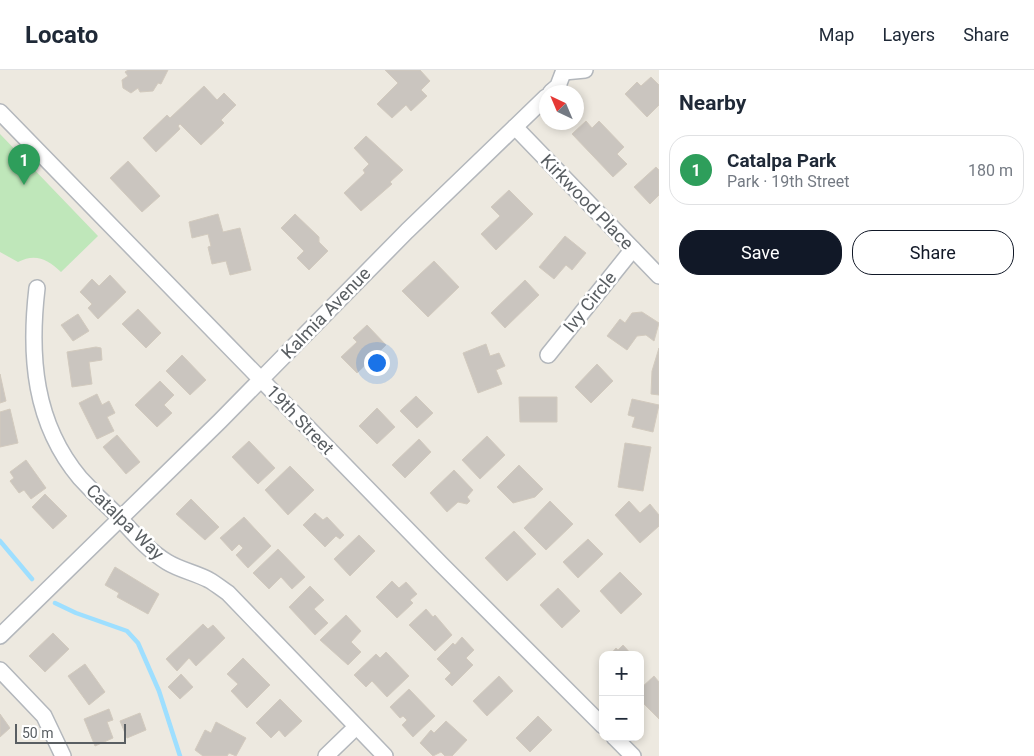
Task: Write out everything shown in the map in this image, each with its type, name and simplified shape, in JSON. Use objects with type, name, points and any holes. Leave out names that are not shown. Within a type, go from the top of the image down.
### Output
[{"type":"street","points":[[558,85],[564,71],[585,70]]},
{"type":"street","name":"Kalmia Avenue","points":[[0,636],[261,380],[407,231],[539,103]]},
{"type":"street","name":"19th Street","points":[[0,112],[261,380],[599,722]]},
{"type":"street","name":"Kirkwood Place","points":[[515,127],[659,276]]},
{"type":"street","name":"Ivy Circle","points":[[548,355],[633,249]]},
{"type":"street","name":"Catalpa Way","points":[[37,288],[32,326],[37,388],[47,420],[61,450],[80,478],[150,550],[168,563],[210,580],[228,594],[385,756]]},
{"type":"street","points":[[0,670],[44,716],[63,756]]},
{"type":"street","points":[[326,756],[356,726]]},
{"type":"street","points":[[618,741],[632,756]]},
{"type":"green space","points":[[0,134],[98,236],[61,272],[41,259],[30,258],[18,262],[0,252]]},
{"type":"building","points":[[128,70],[168,70],[161,84],[158,83],[153,91],[140,92],[138,88],[131,93],[123,88],[122,80],[128,76],[125,72]]},
{"type":"building","points":[[385,70],[420,70],[430,81],[421,90],[427,96],[411,111],[406,105],[392,118],[377,104],[398,83]]},
{"type":"building","points":[[651,77],[659,85],[659,105],[647,117],[625,94],[637,82],[641,86]]},
{"type":"building","points":[[204,86],[217,100],[224,93],[236,105],[221,120],[224,123],[201,145],[180,124],[178,126],[180,129],[156,152],[143,138],[167,115],[170,118]]},
{"type":"building","points":[[586,121],[592,128],[599,121],[624,147],[617,154],[627,164],[613,177],[572,134],[576,130],[584,130],[584,123]]},
{"type":"building","points":[[366,136],[403,170],[390,182],[392,184],[361,211],[344,193],[365,173],[363,170],[369,164],[354,148]]},
{"type":"building","points":[[128,161],[160,196],[142,212],[110,178]]},
{"type":"building","points":[[656,167],[659,170],[659,195],[650,204],[634,187]]},
{"type":"building","points":[[509,190],[533,214],[496,250],[481,234],[500,216],[491,207]]},
{"type":"building","points":[[218,214],[223,232],[240,228],[251,270],[230,275],[226,261],[212,264],[208,247],[211,246],[208,234],[192,238],[189,222]]},
{"type":"building","points":[[295,214],[319,237],[319,242],[328,251],[309,270],[297,258],[304,251],[281,228]]},
{"type":"building","points":[[565,236],[586,253],[572,270],[566,265],[554,279],[539,267]]},
{"type":"building","points":[[434,261],[459,287],[428,317],[402,291]]},
{"type":"building","points":[[110,275],[126,292],[98,319],[88,308],[92,304],[80,292],[92,279],[99,286]]},
{"type":"building","points":[[525,280],[539,295],[505,328],[491,313]]},
{"type":"building","points":[[138,309],[161,333],[146,348],[122,324]]},
{"type":"building","points":[[642,312],[659,323],[654,341],[646,335],[637,336],[627,350],[607,336],[620,319],[625,323],[632,313]]},
{"type":"building","points":[[78,314],[89,331],[73,341],[61,325]]},
{"type":"building","points":[[367,325],[386,345],[357,373],[341,357],[357,342],[353,338]]},
{"type":"building","points":[[486,344],[490,356],[499,353],[505,366],[496,370],[502,384],[478,393],[463,353]]},
{"type":"building","points":[[96,347],[101,348],[102,360],[89,362],[92,384],[72,387],[67,352]]},
{"type":"building","points":[[659,348],[659,395],[651,394],[652,371]]},
{"type":"building","points":[[182,355],[206,380],[190,395],[166,371]]},
{"type":"building","points":[[597,364],[613,381],[591,403],[575,387]]},
{"type":"building","points":[[0,374],[6,401],[0,403]]},
{"type":"building","points":[[160,381],[174,395],[164,405],[172,413],[157,427],[135,405]]},
{"type":"building","points":[[97,394],[102,405],[109,401],[115,413],[107,417],[114,431],[97,439],[79,403]]},
{"type":"building","points":[[416,396],[433,413],[417,428],[400,411]]},
{"type":"building","points":[[519,397],[557,397],[557,422],[520,422]]},
{"type":"building","points":[[632,399],[659,405],[653,432],[632,427],[635,417],[628,415]]},
{"type":"building","points":[[377,408],[395,427],[377,444],[359,426]]},
{"type":"building","points":[[10,409],[18,443],[0,447],[0,412]]},
{"type":"building","points":[[117,435],[140,462],[126,474],[103,447]]},
{"type":"building","points":[[487,436],[505,455],[480,479],[462,460]]},
{"type":"building","points":[[419,439],[431,452],[405,478],[392,465]]},
{"type":"building","points":[[249,441],[275,468],[258,484],[232,457]]},
{"type":"building","points":[[625,443],[651,447],[643,491],[618,487]]},
{"type":"building","points":[[26,460],[46,488],[31,499],[24,490],[19,493],[10,481],[14,478],[10,472]]},
{"type":"building","points":[[519,465],[543,489],[535,497],[513,503],[497,487]]},
{"type":"building","points":[[290,466],[314,490],[288,515],[265,490]]},
{"type":"building","points":[[454,470],[473,490],[467,497],[470,501],[467,504],[458,502],[447,512],[430,493]]},
{"type":"building","points":[[45,494],[67,516],[53,529],[32,507]]},
{"type":"building","points":[[191,499],[219,527],[205,540],[176,514]]},
{"type":"building","points":[[550,501],[573,524],[546,550],[524,528]]},
{"type":"building","points":[[629,501],[640,513],[650,504],[659,515],[659,526],[640,543],[615,515]]},
{"type":"building","points":[[315,513],[323,520],[327,517],[344,535],[340,539],[336,536],[325,547],[303,525]]},
{"type":"building","points":[[244,517],[271,546],[248,568],[236,555],[243,548],[239,544],[232,551],[220,538]]},
{"type":"building","points":[[514,531],[536,554],[507,581],[485,558]]},
{"type":"building","points":[[359,535],[375,551],[350,576],[334,559]]},
{"type":"building","points":[[588,539],[603,554],[578,578],[563,562]]},
{"type":"building","points":[[278,549],[305,577],[292,589],[281,577],[269,589],[253,573]]},
{"type":"building","points":[[115,567],[159,594],[148,614],[117,597],[119,593],[105,585]]},
{"type":"building","points":[[620,572],[642,594],[621,614],[600,591]]},
{"type":"building","points":[[392,581],[399,588],[406,582],[417,594],[410,600],[413,603],[397,618],[376,597]]},
{"type":"building","points":[[310,586],[324,600],[314,609],[328,623],[315,635],[289,607]]},
{"type":"building","points":[[558,588],[580,611],[562,628],[540,605]]},
{"type":"building","points":[[426,609],[433,617],[435,615],[452,635],[435,651],[409,625]]},
{"type":"building","points":[[346,615],[361,631],[351,642],[361,652],[348,665],[320,640]]},
{"type":"building","points":[[203,624],[208,629],[213,625],[225,638],[196,666],[189,658],[177,671],[166,659]]},
{"type":"building","points":[[53,633],[69,649],[45,672],[29,656]]},
{"type":"building","points":[[462,637],[474,650],[466,658],[473,665],[452,686],[445,679],[451,673],[437,659]]},
{"type":"building","points":[[623,645],[628,651],[613,651],[616,648],[618,650]]},
{"type":"building","points":[[386,652],[409,676],[387,697],[372,681],[366,687],[354,675],[376,654],[380,658]]},
{"type":"building","points":[[243,658],[270,685],[247,708],[231,691],[238,684],[227,674]]},
{"type":"building","points":[[85,664],[105,692],[89,705],[68,676]]},
{"type":"building","points":[[181,674],[193,687],[180,699],[168,687]]},
{"type":"building","points":[[499,676],[513,691],[487,716],[473,701]]},
{"type":"building","points":[[654,676],[659,682],[659,719],[644,704],[644,685]]},
{"type":"building","points":[[409,689],[435,716],[413,737],[402,725],[407,720],[403,716],[400,718],[390,707]]},
{"type":"building","points":[[280,699],[302,721],[285,737],[279,730],[271,738],[256,723]]},
{"type":"building","points":[[109,709],[113,720],[107,722],[113,738],[95,746],[84,719]]},
{"type":"building","points":[[140,713],[146,730],[127,738],[120,721]]},
{"type":"building","points":[[0,714],[10,728],[0,737]]},
{"type":"building","points":[[538,716],[552,730],[530,752],[516,738]]},
{"type":"building","points":[[446,721],[467,740],[452,756],[445,756],[441,752],[433,756],[420,743],[431,730],[434,733]]},
{"type":"building","points":[[216,722],[246,738],[236,756],[229,753],[227,756],[203,756],[195,750],[205,730],[211,733]]},
{"type":"waterway","points":[[0,541],[32,579]]},
{"type":"waterway","points":[[55,603],[76,613],[127,631],[138,643],[159,691],[180,756]]},
{"type":"place","name":"Catalpa Park","points":[[24,185]]}]
